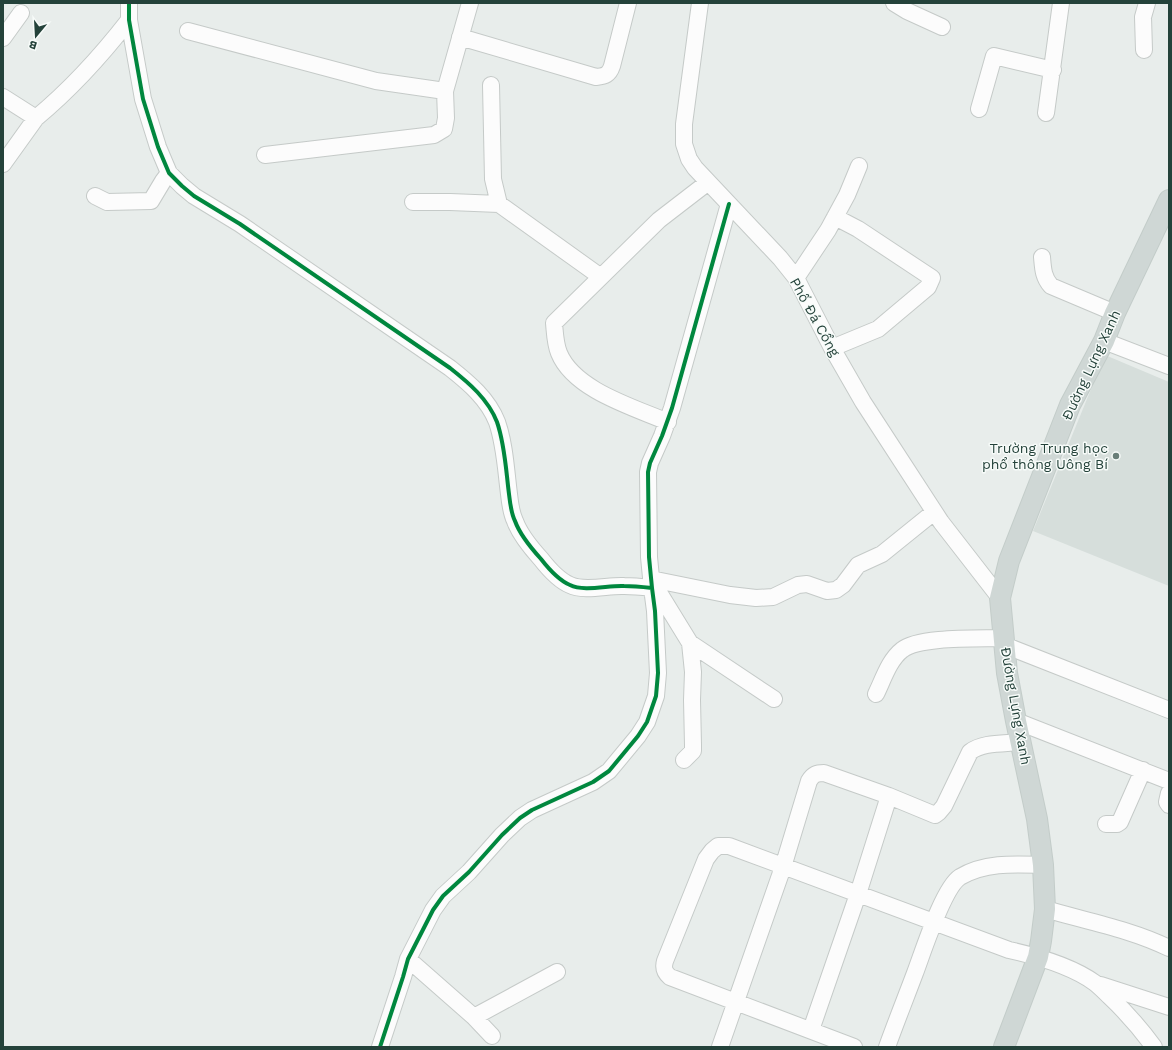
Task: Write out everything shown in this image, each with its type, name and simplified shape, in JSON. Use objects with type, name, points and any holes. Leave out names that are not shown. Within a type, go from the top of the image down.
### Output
[{"type":"main road","name":"Đường Lựng Xanh","points":[[1004,1047],[1038,957],[1045,909],[1043,865],[1038,819],[1016,721],[1008,673],[1000,598],[1009,561],[1067,413],[1104,341],[1115,313],[1169,200]]},
{"type":"street","points":[[129,3],[129,20],[143,99],[158,148],[169,173],[194,196],[279,250],[467,381],[482,397],[497,423],[511,506],[515,521],[532,549],[548,568],[563,582],[571,586],[583,587],[624,586],[651,583],[756,598],[773,597],[798,585],[807,584],[827,591],[836,590],[843,585],[858,566],[882,554],[934,512]]},
{"type":"street","points":[[265,156],[434,135],[444,129],[446,118],[445,91],[470,3]]},
{"type":"street","points":[[460,37],[596,77],[603,76],[608,74],[612,66],[628,3]]},
{"type":"street","name":"Phố Đá Cổng","points":[[700,3],[684,124],[684,144],[689,159],[707,183],[780,258],[796,278],[832,348],[863,402],[934,512],[1000,598]]},
{"type":"street","points":[[894,3],[907,11],[942,26]]},
{"type":"street","points":[[1046,113],[1061,3]]},
{"type":"street","points":[[1144,50],[1143,17],[1146,3]]},
{"type":"street","points":[[3,38],[21,13]]},
{"type":"street","points":[[3,164],[36,118],[79,79],[113,41],[129,20]]},
{"type":"street","points":[[188,31],[376,81],[445,91]]},
{"type":"street","points":[[979,108],[994,56],[1052,70]]},
{"type":"street","points":[[491,84],[493,179],[499,204]]},
{"type":"street","points":[[3,97],[36,118]]},
{"type":"street","points":[[796,278],[828,230],[847,195],[860,166]]},
{"type":"street","points":[[95,196],[107,202],[151,201],[169,173]]},
{"type":"street","points":[[668,422],[617,400],[585,383],[574,373],[560,354],[556,344],[554,323],[659,220],[707,183]]},
{"type":"street","points":[[413,202],[499,204],[601,277]]},
{"type":"street","points":[[380,1047],[408,959],[427,921],[440,901],[520,818],[532,810],[593,782],[609,771],[638,736],[647,722],[656,696],[658,673],[656,611],[651,583],[649,557],[648,472],[650,463],[668,422],[677,393],[729,204]]},
{"type":"street","points":[[832,348],[878,329],[928,287],[932,278],[858,229],[835,217]]},
{"type":"street","points":[[1042,257],[1044,274],[1051,286],[1115,313]]},
{"type":"street","points":[[1104,341],[1169,366]]},
{"type":"street","points":[[651,583],[690,643],[774,699]]},
{"type":"street","points":[[876,694],[892,662],[901,650],[911,644],[926,640],[1004,641],[1169,710]]},
{"type":"street","points":[[684,760],[692,751],[693,745],[693,672],[690,643]]},
{"type":"street","points":[[1016,721],[1169,781]]},
{"type":"street","points":[[720,1047],[783,867],[809,780],[812,776],[817,773],[824,773],[889,796],[935,815],[944,806],[970,752],[974,749],[988,745],[1021,742]]},
{"type":"street","points":[[1106,824],[1117,824],[1120,822],[1143,770]]},
{"type":"street","points":[[1169,793],[1167,802],[1169,805]]},
{"type":"street","points":[[811,1030],[858,894],[889,796]]},
{"type":"street","points":[[854,1047],[670,977],[665,973],[663,967],[665,961],[706,859],[718,846],[729,846],[933,923],[1009,950],[1038,957],[1067,968],[1096,983],[1169,1007]]},
{"type":"street","points":[[887,1047],[933,923],[951,886],[959,878],[970,872],[996,865],[1043,865]]},
{"type":"street","points":[[1045,909],[1154,940],[1169,948]]},
{"type":"street","points":[[408,959],[492,1036]]},
{"type":"street","points":[[474,1018],[557,972]]},
{"type":"street","points":[[1096,983],[1126,1012],[1154,1047]]},
{"type":"shaded area","name":"Trường Trung học phổ thông Uông Bí","points":[[1105,355],[1169,382],[1169,586],[1033,531]]},
{"type":"cycle path","points":[[129,3],[129,20],[143,99],[158,147],[169,173],[194,196],[240,224],[450,368],[477,392],[489,406],[500,431],[511,508],[517,526],[530,546],[557,577],[570,585],[582,588],[618,586],[652,588]]},
{"type":"cycle path","points":[[380,1047],[408,959],[433,910],[443,896],[469,872],[502,835],[520,818],[532,810],[593,782],[609,771],[638,736],[647,722],[656,696],[658,673],[655,611],[649,557],[648,472],[650,463],[672,408],[729,204]]},
{"type":"place","name":"Trường Trung học phổ thông Uông Bí","points":[[1116,456]]}]
